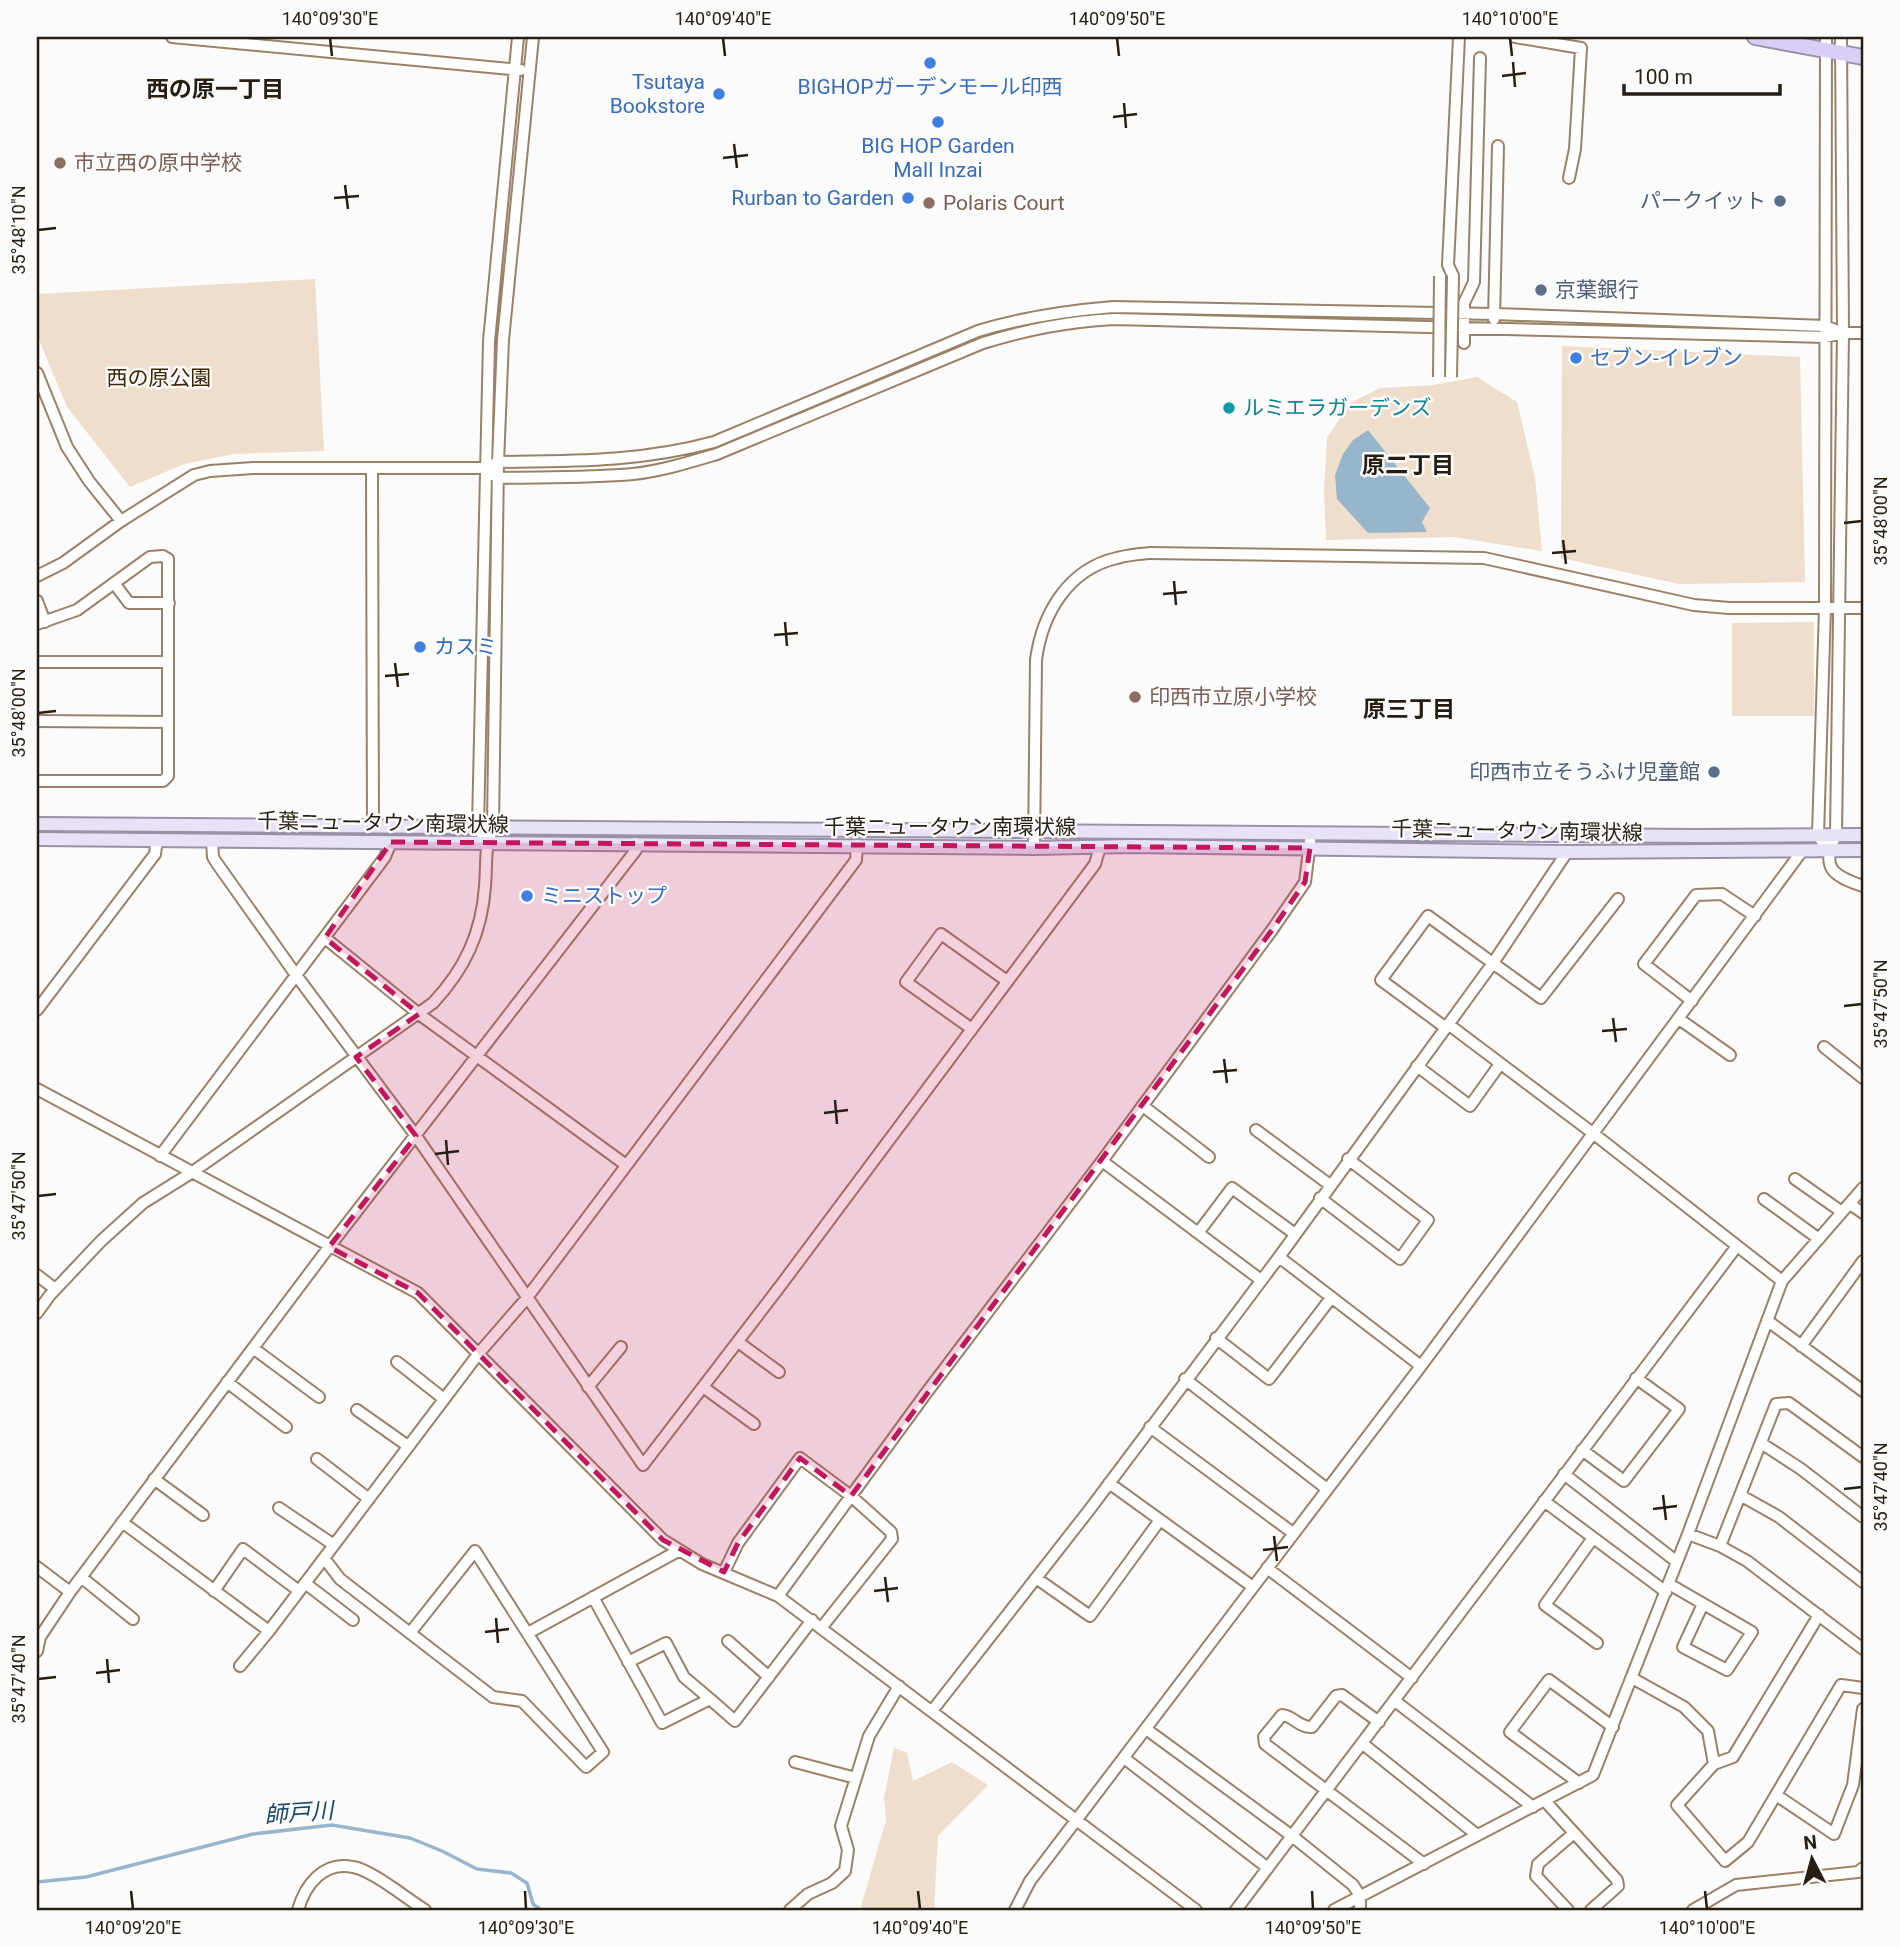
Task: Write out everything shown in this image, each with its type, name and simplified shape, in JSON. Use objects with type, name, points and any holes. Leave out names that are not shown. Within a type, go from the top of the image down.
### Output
[{"type":"highway","points":[[1755,37],[1841,45],[1863,57]]},
{"type":"main road","name":"千葉ニュータウン南環状線","points":[[37,824],[1311,834],[1863,835]]},
{"type":"main road","name":"千葉ニュータウン南環状線","points":[[37,839],[1567,852],[1863,850]]},
{"type":"street","points":[[172,37],[529,71]]},
{"type":"street","points":[[486,843],[478,827],[484,468],[489,341],[518,37]]},
{"type":"street","points":[[37,1313],[55,1289],[101,1241],[144,1203],[419,1014],[447,988],[463,966],[478,932],[484,903],[486,843],[493,827],[498,461],[503,340],[533,37]]},
{"type":"street","points":[[1451,271],[1440,276],[1439,377],[1451,377],[1451,271],[1459,37]]},
{"type":"street","points":[[1515,37],[1581,48],[1574,149],[1569,178]]},
{"type":"street","points":[[1826,44],[1825,608],[1818,835],[1828,851],[1829,863],[1838,878],[1863,886]]},
{"type":"street","points":[[1828,851],[1836,835],[1843,333],[1841,45]]},
{"type":"street","points":[[1464,343],[1464,303],[1474,282],[1480,58]]},
{"type":"street","points":[[1494,329],[1498,146]]},
{"type":"street","points":[[37,576],[63,563],[121,521],[194,475],[253,468],[484,468],[498,461],[626,459],[680,451],[714,442],[978,331],[1016,319],[1067,311],[1113,307],[1464,313],[1863,334]]},
{"type":"street","points":[[484,468],[498,478],[635,474],[683,464],[717,454],[983,343],[1068,322],[1114,319],[1494,329],[1825,332]]},
{"type":"street","points":[[37,373],[67,447],[89,481],[121,521]]},
{"type":"street","points":[[372,468],[373,827]]},
{"type":"street","points":[[1034,848],[1036,660],[1039,636],[1048,614],[1063,591],[1083,573],[1114,558],[1150,553],[1484,558],[1694,605],[1730,608],[1863,608]]},
{"type":"street","points":[[37,601],[41,623],[77,610],[150,557],[163,556],[168,559],[168,776],[163,781],[37,781]]},
{"type":"street","points":[[114,583],[128,603],[169,603]]},
{"type":"street","points":[[37,662],[168,662]]},
{"type":"street","points":[[37,721],[168,722]]},
{"type":"street","points":[[778,1596],[927,1392],[1143,1106],[1306,882],[1311,834]]},
{"type":"street","points":[[37,1010],[155,854],[157,839]]},
{"type":"street","points":[[212,840],[216,862],[416,1136],[643,1465],[1095,864],[1100,847]]},
{"type":"street","points":[[160,1156],[385,857],[391,842]]},
{"type":"street","points":[[37,1651],[38,1635],[329,1247],[478,1058],[636,850],[635,843]]},
{"type":"street","points":[[240,1666],[479,1353],[526,1299],[856,860],[857,845]]},
{"type":"street","points":[[1015,1910],[1031,1881],[1421,1366],[1802,851]]},
{"type":"street","points":[[932,1712],[1279,1257],[1493,963],[1567,852]]},
{"type":"street","points":[[1692,1001],[1644,964],[1696,895],[1722,894],[1755,916]]},
{"type":"street","points":[[1618,900],[1541,998],[1428,916],[1381,980],[1500,1063],[1782,1281]]},
{"type":"street","points":[[972,1029],[906,982],[941,934],[1007,981]]},
{"type":"street","points":[[325,938],[419,1014],[626,1165]]},
{"type":"street","points":[[1679,1019],[1730,1055]]},
{"type":"street","points":[[1824,1046],[1863,1078]]},
{"type":"street","points":[[1418,1066],[1470,1105],[1500,1063]]},
{"type":"street","points":[[37,1089],[418,1293],[663,1540],[724,1573],[778,1596],[1196,1910]]},
{"type":"street","points":[[1143,1106],[1209,1157]]},
{"type":"street","points":[[1256,1130],[1330,1185]]},
{"type":"street","points":[[1320,1198],[1400,1259],[1428,1220],[1348,1159]]},
{"type":"street","points":[[1102,1161],[1261,1280]]},
{"type":"street","points":[[1795,1179],[1846,1208],[1863,1213]]},
{"type":"street","points":[[1198,1233],[1231,1188],[1295,1234]]},
{"type":"street","points":[[1334,1910],[1593,1775],[1688,1534],[1782,1281],[1863,1188]]},
{"type":"street","points":[[1764,1199],[1819,1239]]},
{"type":"street","points":[[1236,1910],[1737,1246]]},
{"type":"street","points":[[1279,1257],[1421,1366]]},
{"type":"street","points":[[1801,1346],[1863,1261]]},
{"type":"street","points":[[37,1275],[55,1289]]},
{"type":"street","points":[[1216,1338],[1269,1379],[1331,1298]]},
{"type":"street","points":[[1768,1321],[1862,1389]]},
{"type":"street","points":[[738,1342],[779,1371]]},
{"type":"street","points":[[588,1387],[621,1347]]},
{"type":"street","points":[[253,1348],[319,1397]]},
{"type":"street","points":[[397,1362],[444,1399]]},
{"type":"street","points":[[1582,1450],[1624,1481],[1679,1409],[1636,1378]]},
{"type":"street","points":[[1185,1379],[1327,1489]]},
{"type":"street","points":[[227,1382],[286,1427]]},
{"type":"street","points":[[703,1387],[754,1424]]},
{"type":"street","points":[[1720,1546],[1776,1404],[1789,1402],[1863,1457]]},
{"type":"street","points":[[356,1410],[408,1446]]},
{"type":"street","points":[[1150,1427],[1293,1533]]},
{"type":"street","points":[[1761,1443],[1801,1469],[1863,1517]]},
{"type":"street","points":[[724,1573],[738,1543],[800,1458],[891,1532],[892,1539],[822,1627]]},
{"type":"street","points":[[317,1459],[369,1499]]},
{"type":"street","points":[[1564,1474],[1677,1562]]},
{"type":"street","points":[[154,1479],[203,1515]]},
{"type":"street","points":[[1109,1483],[1253,1587]]},
{"type":"street","points":[[1740,1494],[1779,1517],[1863,1582]]},
{"type":"street","points":[[1544,1501],[1592,1538],[1667,1588],[1703,1604],[1752,1632],[1727,1670],[1683,1647],[1703,1604]]},
{"type":"street","points":[[279,1508],[334,1545]]},
{"type":"street","points":[[1036,1578],[1090,1616],[1160,1520]]},
{"type":"street","points":[[122,1522],[269,1631]]},
{"type":"street","points":[[1688,1534],[1720,1546],[1747,1561],[1863,1649]]},
{"type":"street","points":[[1592,1538],[1545,1605],[1597,1643]]},
{"type":"street","points":[[214,1591],[243,1549],[353,1620]]},
{"type":"street","points":[[527,1633],[678,1550]]},
{"type":"street","points":[[324,1558],[340,1579],[410,1633],[493,1697],[522,1701],[586,1767],[603,1752],[475,1551],[410,1633]]},
{"type":"street","points":[[37,1567],[71,1592]]},
{"type":"street","points":[[1267,1568],[1412,1678]]},
{"type":"street","points":[[81,1577],[133,1619]]},
{"type":"street","points":[[593,1597],[662,1723],[710,1699]]},
{"type":"street","points":[[1819,1615],[1733,1758],[1714,1764],[1677,1805],[1725,1861],[1748,1842],[1842,1685],[1863,1688]]},
{"type":"street","points":[[628,1661],[666,1643],[684,1677],[735,1721],[812,1620]]},
{"type":"street","points":[[728,1641],[769,1677]]},
{"type":"street","points":[[1632,1678],[1684,1707],[1708,1731],[1714,1764]]},
{"type":"street","points":[[1579,1783],[1510,1732],[1549,1680],[1613,1727]]},
{"type":"street","points":[[790,1910],[808,1894],[832,1883],[845,1871],[848,1850],[841,1826],[869,1736],[899,1686]]},
{"type":"street","points":[[1379,1722],[1342,1695],[1336,1696],[1312,1727],[1304,1728],[1282,1715],[1264,1737],[1265,1744],[1424,1864]]},
{"type":"street","points":[[1395,1701],[1533,1807]]},
{"type":"street","points":[[1776,1795],[1834,1834],[1853,1785],[1863,1709]]},
{"type":"street","points":[[1146,1729],[1292,1836],[1353,1885],[1360,1896],[1360,1910]]},
{"type":"street","points":[[1363,1744],[1477,1835]]},
{"type":"street","points":[[1124,1758],[1268,1868]]},
{"type":"street","points":[[795,1762],[856,1777]]},
{"type":"street","points":[[1545,1801],[1617,1880],[1618,1886],[1591,1910]]},
{"type":"street","points":[[1568,1910],[1536,1876],[1538,1864],[1574,1833]]},
{"type":"street","points":[[298,1910],[303,1893],[315,1876],[332,1868],[353,1867],[380,1880],[425,1910]]},
{"type":"street","points":[[1693,1910],[1735,1885],[1858,1872],[1863,1868]]},
{"type":"highlighted area","points":[[391,842],[1310,848],[1305,882],[1272,930],[851,1496],[800,1458],[738,1543],[724,1572],[663,1540],[418,1293],[329,1247],[416,1136],[356,1057],[419,1014],[325,938]]},
{"type":"green space","name":"西の原公園","points":[[315,279],[324,451],[234,454],[184,464],[130,487],[67,407],[37,335],[37,294]]},
{"type":"green space","points":[[1562,346],[1800,357],[1805,582],[1679,584],[1561,558]]},
{"type":"green space","points":[[1477,377],[1517,402],[1535,478],[1542,551],[1454,537],[1326,540],[1324,490],[1327,438],[1350,403],[1380,388],[1433,385]]},
{"type":"green space","points":[[1814,622],[1814,716],[1732,716],[1732,623]]},
{"type":"green space","points":[[894,1748],[907,1753],[913,1781],[952,1762],[988,1785],[938,1836],[934,1910],[860,1910],[886,1820],[884,1798]]},
{"type":"water","points":[[1368,430],[1430,508],[1422,522],[1427,532],[1368,533],[1337,499],[1335,475],[1343,454],[1353,440]]},
{"type":"waterway","name":"師戸川","points":[[37,1882],[86,1877],[253,1834],[332,1825],[410,1838],[477,1869],[511,1873],[527,1883],[533,1904],[541,1910]]},
{"type":"place","name":"BIGHOPガーデンモール印西","points":[[930,63]]},
{"type":"place","name":"Tsutaya Bookstore","points":[[719,94]]},
{"type":"place","name":"BIG HOP Garden Mall Inzai","points":[[938,122]]},
{"type":"place","name":"市立西の原中学校","points":[[60,163]]},
{"type":"place","name":"Rurban to Garden","points":[[908,198]]},
{"type":"place","name":"パークイット","points":[[1780,201]]},
{"type":"place","name":"Polaris Court","points":[[929,203]]},
{"type":"place","name":"京葉銀行","points":[[1541,290]]},
{"type":"place","name":"セブン-イレブン","points":[[1576,358]]},
{"type":"place","name":"ルミエラガーデンズ","points":[[1229,408]]},
{"type":"place","name":"カスミ","points":[[420,647]]},
{"type":"place","name":"印西市立原小学校","points":[[1135,697]]},
{"type":"place","name":"印西市立そうふけ児童館","points":[[1714,772]]},
{"type":"place","name":"ミニストップ","points":[[527,896]]},
{"type":"district","name":"西の原一丁目","points":[[215,89]]},
{"type":"district","name":"原二丁目","points":[[1408,465]]},
{"type":"district","name":"原三丁目","points":[[1409,709]]}]
